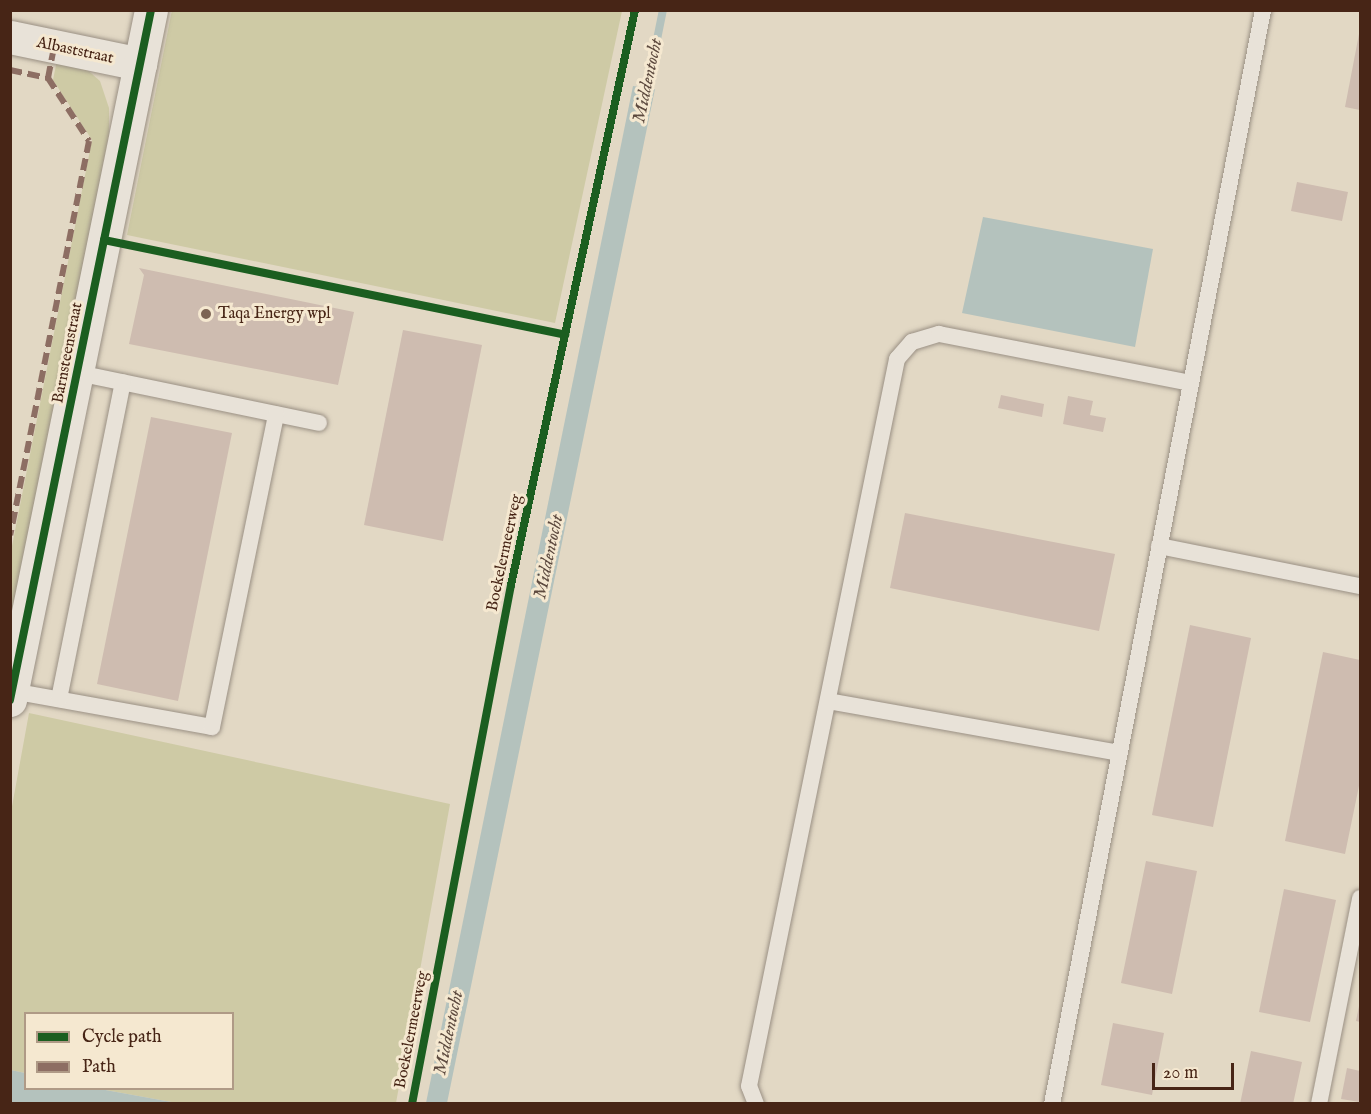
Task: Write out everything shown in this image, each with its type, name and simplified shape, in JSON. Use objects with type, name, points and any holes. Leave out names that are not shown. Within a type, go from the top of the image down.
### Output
[{"type":"street","name":"Barnsteenstraat","points":[[11,695],[151,10]]},
{"type":"street","name":"Albaststraat","points":[[10,37],[140,64]]},
{"type":"lane","points":[[1052,1104],[1263,10]]},
{"type":"lane","points":[[756,1104],[749,1086],[897,359],[912,342],[939,334],[1191,383]]},
{"type":"lane","points":[[78,373],[319,423]]},
{"type":"lane","points":[[58,699],[123,382]]},
{"type":"lane","points":[[11,695],[58,699],[212,727],[276,414]]},
{"type":"lane","points":[[1159,546],[1360,586]]},
{"type":"lane","points":[[828,701],[1119,753]]},
{"type":"lane","points":[[1319,1104],[1360,898]]},
{"type":"shaded area","points":[[172,10],[622,11],[555,323],[127,235]]},
{"type":"shaded area","points":[[57,60],[83,66],[100,81],[109,108],[109,135],[11,622],[11,551],[92,140],[53,80]]},
{"type":"shaded area","points":[[29,713],[450,804],[396,1103],[177,1103],[106,1090],[234,1090],[234,1012],[24,1012],[24,1073],[11,1070],[11,812]]},
{"type":"water","points":[[633,86],[655,89],[447,1103],[426,1103]]},
{"type":"water","points":[[983,217],[1153,249],[1135,347],[962,313]]},
{"type":"water","points":[[11,1070],[24,1073],[24,1090],[106,1090],[177,1103],[11,1103]]},
{"type":"building","points":[[1360,34],[1360,110],[1345,107]]},
{"type":"building","points":[[1297,182],[1348,192],[1342,221],[1291,211]]},
{"type":"building","points":[[139,268],[354,312],[338,385],[129,344],[144,275]]},
{"type":"building","points":[[403,330],[482,345],[443,541],[364,525]]},
{"type":"building","points":[[1001,395],[1044,404],[1042,417],[998,408]]},
{"type":"building","points":[[1068,396],[1093,401],[1090,415],[1106,418],[1103,432],[1063,424]]},
{"type":"building","points":[[151,417],[232,433],[178,701],[97,684]]},
{"type":"building","points":[[905,513],[1115,554],[1099,631],[890,588]]},
{"type":"building","points":[[1190,625],[1251,638],[1213,827],[1152,815]]},
{"type":"building","points":[[1323,652],[1360,660],[1360,781],[1345,854],[1285,841]]},
{"type":"building","points":[[1146,861],[1197,871],[1172,994],[1121,983]]},
{"type":"building","points":[[1284,889],[1336,900],[1310,1022],[1259,1012]]},
{"type":"building","points":[[1360,1006],[1360,1022],[1356,1021]]},
{"type":"building","points":[[1113,1023],[1164,1033],[1152,1095],[1101,1085]]},
{"type":"building","points":[[1251,1051],[1302,1062],[1293,1104],[1240,1104]]},
{"type":"building","points":[[1347,1068],[1360,1071],[1360,1102],[1341,1099]]},
{"type":"waterway","name":"Middentocht","points":[[645,99],[663,10]]},
{"type":"marked path","points":[[48,78],[54,46]]},
{"type":"marked path","points":[[10,70],[48,78],[89,141],[10,535]]},
{"type":"cycle path","points":[[10,700],[151,10]]},
{"type":"cycle path","name":"Boekelermeerweg","points":[[412,1104],[511,585],[635,10]]},
{"type":"cycle path","points":[[104,240],[565,335]]},
{"type":"place","name":"Taqa Energy wpl","points":[[206,314]]}]
